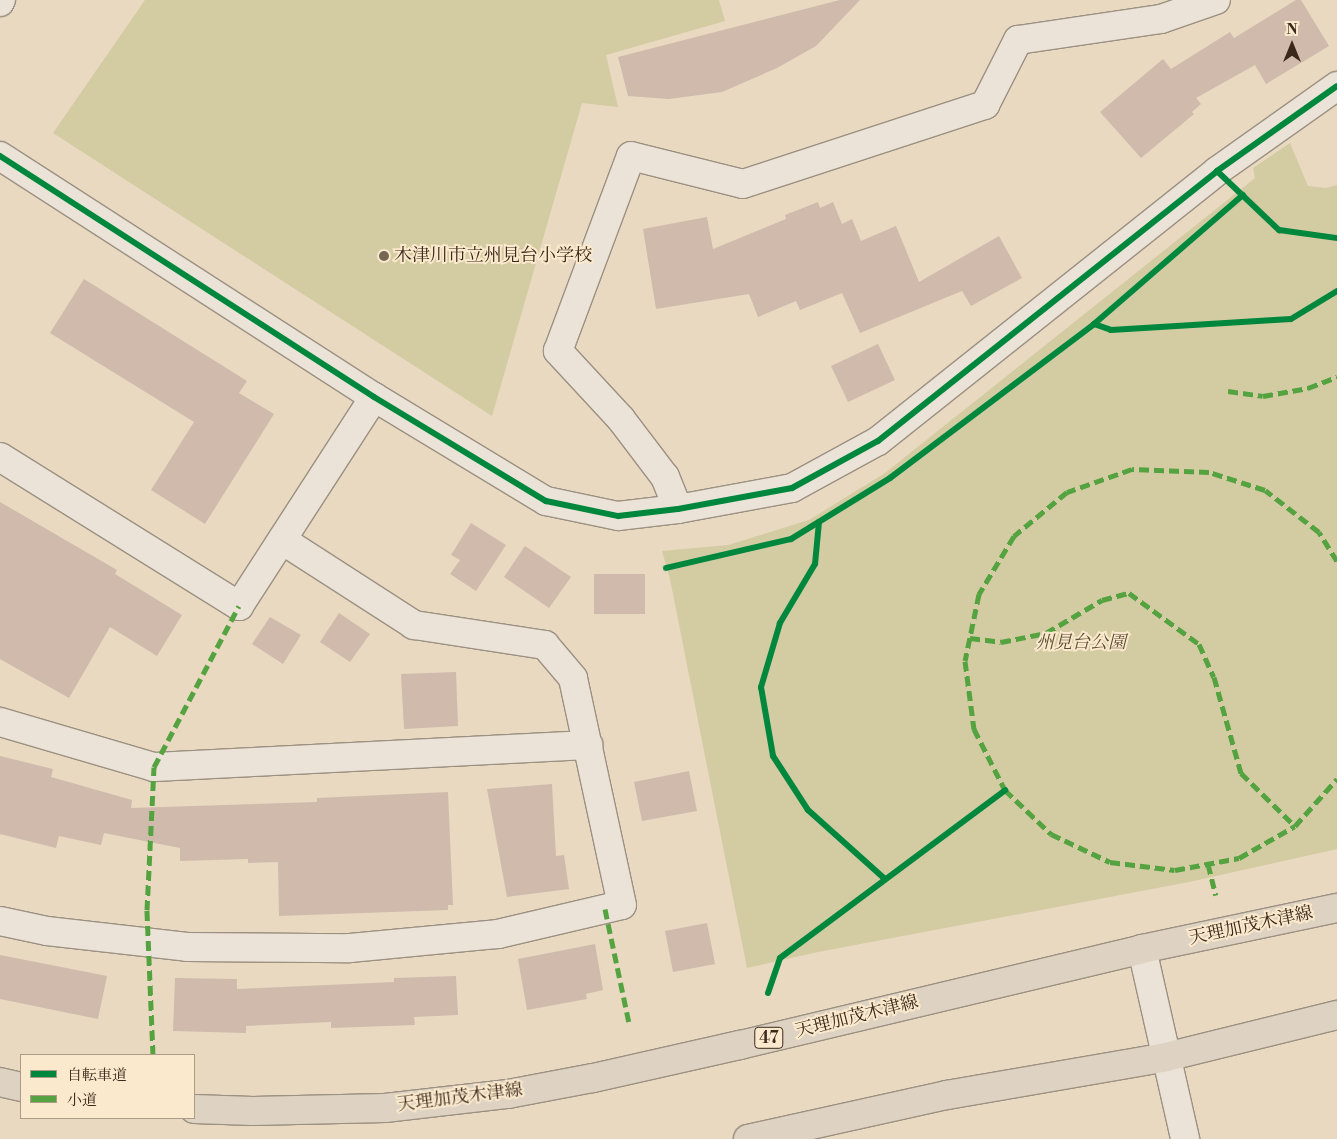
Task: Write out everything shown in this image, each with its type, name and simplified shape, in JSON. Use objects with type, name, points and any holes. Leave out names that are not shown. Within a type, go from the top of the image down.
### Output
[{"type":"main road","name":"天理加茂木津線","points":[[195,1109],[253,1111],[385,1108],[508,1094],[593,1078],[740,1046],[1142,949],[1337,908]]},
{"type":"main road","points":[[748,1139],[947,1095],[1166,1057],[1337,1015]]},
{"type":"main road","points":[[0,1082],[20,1087]]},
{"type":"street","points":[[678,509],[665,477],[621,419],[558,351],[631,156],[743,184],[985,105],[1018,40],[1161,19],[1216,0]]},
{"type":"street","points":[[0,156],[374,397],[546,501],[618,516],[678,509],[792,488],[878,441],[1217,171],[1337,86]]},
{"type":"street","points":[[0,457],[239,606],[374,397]]},
{"type":"street","points":[[0,921],[46,932],[187,947],[350,948],[498,934],[622,905],[573,678],[545,645],[414,625],[282,540]]},
{"type":"street","points":[[0,722],[154,766],[588,746]]},
{"type":"street","points":[[1142,949],[1185,1139]]},
{"type":"green space","name":"木津川市立州見台小学校","points":[[145,0],[719,0],[725,21],[606,55],[618,107],[582,103],[492,416],[53,133]]},
{"type":"green space","name":"州見台公園","points":[[1290,143],[1308,186],[1326,188],[1337,185],[1337,849],[1189,882],[818,952],[747,968],[670,579],[662,551],[728,545],[809,520],[885,473],[1255,178],[1253,168]]},
{"type":"building","points":[[840,0],[860,0],[816,46],[777,68],[722,92],[669,99],[628,96],[618,57]]},
{"type":"building","points":[[1296,0],[1301,0],[1329,46],[1266,84],[1255,65],[1196,98],[1201,104],[1192,112],[1194,114],[1141,158],[1100,112],[1163,59],[1171,69],[1230,32],[1234,38]]},
{"type":"building","points":[[818,202],[820,208],[833,202],[842,224],[852,219],[861,241],[896,226],[919,282],[999,236],[1022,278],[971,306],[962,291],[860,333],[842,293],[800,310],[796,301],[758,317],[749,294],[656,309],[643,229],[707,217],[713,249],[786,219],[785,215]]},
{"type":"building","points":[[84,279],[247,381],[239,393],[274,414],[205,524],[151,490],[194,422],[50,333]]},
{"type":"building","points":[[878,344],[895,380],[848,402],[831,366]]},
{"type":"building","points":[[0,502],[117,570],[115,574],[182,615],[157,656],[110,627],[69,698],[0,659]]},
{"type":"building","points":[[471,523],[506,545],[476,591],[450,574],[460,560],[451,555]]},
{"type":"building","points":[[525,546],[571,577],[549,608],[504,577]]},
{"type":"building","points":[[594,574],[645,574],[645,614],[594,614]]},
{"type":"building","points":[[339,613],[370,634],[350,662],[320,642]]},
{"type":"building","points":[[270,617],[301,635],[283,664],[252,644]]},
{"type":"building","points":[[456,672],[458,726],[404,729],[401,674]]},
{"type":"building","points":[[0,756],[53,769],[51,777],[132,800],[131,808],[317,802],[317,798],[448,792],[453,905],[448,905],[448,910],[279,916],[278,862],[248,863],[248,859],[180,861],[180,848],[104,833],[101,845],[59,836],[56,848],[0,834]]},
{"type":"building","points":[[689,771],[697,811],[642,821],[634,782]]},
{"type":"building","points":[[552,784],[556,856],[564,855],[569,889],[507,897],[487,789]]},
{"type":"building","points":[[707,923],[715,964],[673,972],[665,931]]},
{"type":"building","points":[[595,944],[603,990],[586,994],[587,999],[527,1010],[518,959]]},
{"type":"building","points":[[0,955],[107,976],[98,1019],[0,999]]},
{"type":"building","points":[[456,976],[458,1015],[414,1017],[415,1025],[331,1028],[331,1022],[246,1026],[246,1033],[173,1031],[175,978],[237,979],[237,989],[394,982],[394,978]]},
{"type":"marked path","points":[[1228,391],[1263,396],[1308,388],[1337,377]]},
{"type":"marked path","points":[[1337,561],[1319,532],[1265,490],[1209,472],[1132,469],[1067,492],[1014,536],[979,594],[965,661],[974,729],[1005,790],[1051,834],[1110,862],[1175,870],[1239,858],[1295,826],[1337,779]]},
{"type":"marked path","points":[[970,638],[1001,642],[1046,633],[1102,600],[1129,593],[1199,644],[1214,677],[1241,773],[1295,826]]},
{"type":"marked path","points":[[153,1054],[147,910],[154,767],[239,606]]},
{"type":"marked path","points":[[1208,864],[1216,895]]},
{"type":"marked path","points":[[605,909],[629,1023]]},
{"type":"cycle path","points":[[0,156],[374,397],[546,501],[618,516],[678,509],[792,488],[878,441],[1217,171],[1337,86]]},
{"type":"cycle path","points":[[1217,171],[1279,230],[1337,238]]},
{"type":"cycle path","points":[[1094,324],[1243,195]]},
{"type":"cycle path","points":[[666,568],[791,539],[890,478],[1094,324],[1111,330],[1291,319],[1337,291]]},
{"type":"cycle path","points":[[819,522],[815,564],[780,623],[761,687],[773,756],[808,810],[885,879]]},
{"type":"cycle path","points":[[768,993],[780,958],[1005,790]]},
{"type":"place","name":"木津川市立州見台小学校","points":[[384,256]]}]
